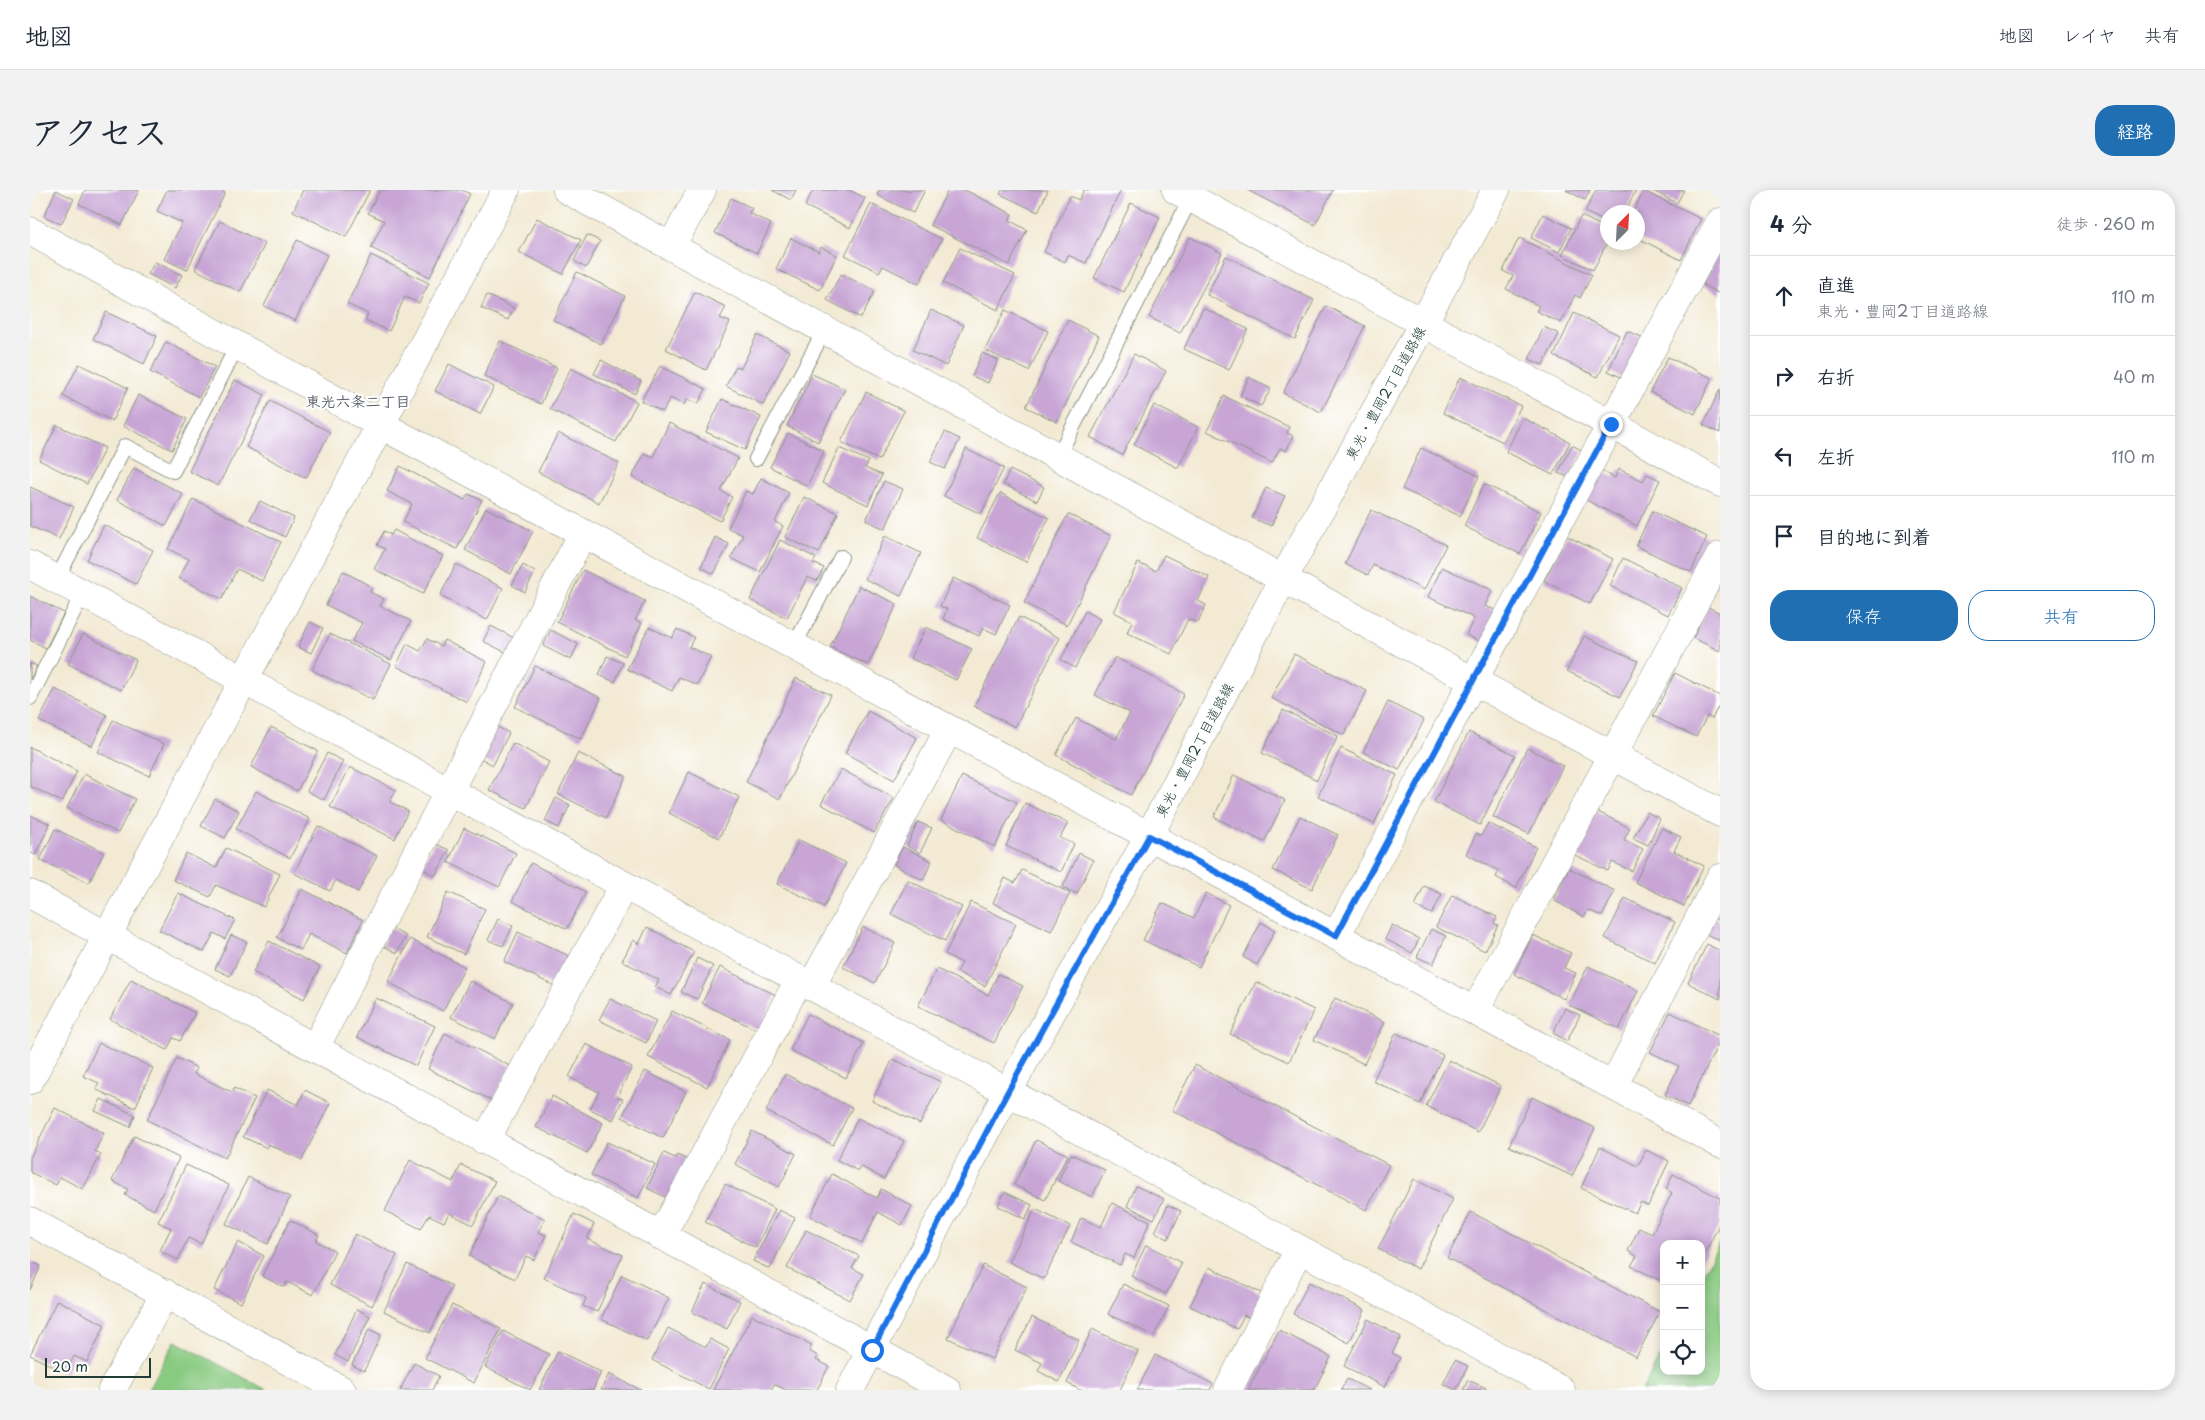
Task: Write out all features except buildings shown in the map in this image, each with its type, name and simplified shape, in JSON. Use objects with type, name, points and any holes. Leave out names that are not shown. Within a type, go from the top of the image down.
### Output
[{"type":"street","points":[[30,1080],[106,935],[246,680],[506,190]]},
{"type":"street","points":[[567,190],[672,245],[1283,579],[1720,813]]},
{"type":"street","points":[[672,245],[702,190]]},
{"type":"street","name":"東光・豊岡2丁目道路線","points":[[850,1390],[1007,1093],[1149,836],[1283,579],[1496,190]]},
{"type":"street","points":[[1183,194],[1720,482]]},
{"type":"street","points":[[1336,936],[1720,222]]},
{"type":"street","points":[[30,231],[381,425],[1336,936],[1720,1144]]},
{"type":"street","points":[[314,1048],[583,533]]},
{"type":"street","points":[[1475,1011],[1720,556]]},
{"type":"street","points":[[30,565],[246,680],[1007,1093],[1562,1390]]},
{"type":"street","points":[[661,1236],[950,729]]},
{"type":"street","points":[[1613,1086],[1720,878]]},
{"type":"street","points":[[485,1141],[624,885]]},
{"type":"street","points":[[30,894],[947,1390]]},
{"type":"street","points":[[30,1221],[342,1390]]},
{"type":"street","points":[[1228,1390],[1299,1249]]},
{"type":"street","points":[[112,1390],[165,1293]]},
{"type":"lane","points":[[1058,456],[1183,194]]},
{"type":"lane","points":[[756,459],[825,329]]},
{"type":"lane","points":[[57,579],[125,446],[173,471],[237,346]]},
{"type":"lane","points":[[794,646],[841,557]]},
{"type":"lane","points":[[30,698],[83,593]]},
{"type":"green space","points":[[1720,1242],[1720,1390],[1642,1390],[1660,1356],[1660,1375],[1705,1375],[1705,1270]]},
{"type":"green space","points":[[175,1341],[267,1390],[148,1390]]},
{"type":"district","name":"東光六条二丁目","points":[[358,400]]},
{"type":"route","points":[[872,1350],[1007,1093],[1149,836],[1336,936],[1611,424]]}]
